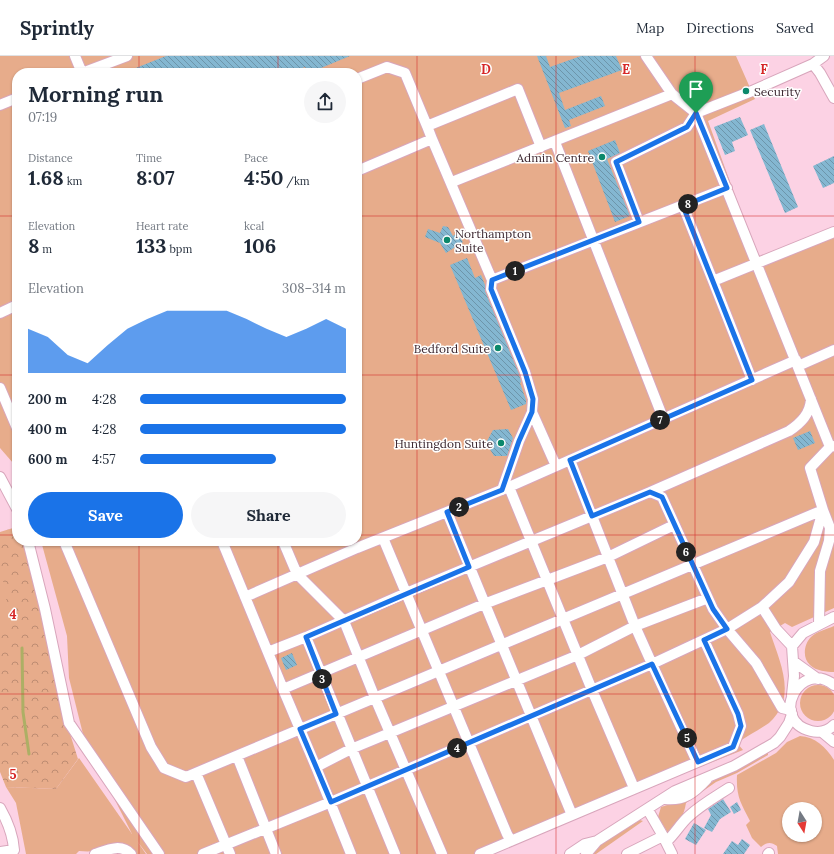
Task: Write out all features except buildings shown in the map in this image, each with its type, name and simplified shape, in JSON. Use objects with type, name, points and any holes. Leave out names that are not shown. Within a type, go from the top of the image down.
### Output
[{"type":"street","points":[[74,56],[80,68]]},
{"type":"street","points":[[95,68],[127,56]]},
{"type":"street","points":[[646,56],[672,94],[696,113],[811,399],[832,446],[810,468],[830,528],[829,541],[820,571],[819,624]]},
{"type":"street","points":[[639,222],[616,162],[687,127],[696,113],[752,91],[813,64],[824,56]]},
{"type":"street","points":[[813,64],[820,73],[834,98]]},
{"type":"street","points":[[362,77],[387,67],[405,72],[492,280],[491,289],[525,372],[533,399],[532,412],[519,441],[506,488],[532,541],[592,690],[634,788]]},
{"type":"street","points":[[427,126],[518,89],[541,147]]},
{"type":"street","points":[[452,182],[672,94]]},
{"type":"street","points":[[0,104],[12,100]]},
{"type":"street","points":[[362,169],[432,139]]},
{"type":"street","points":[[555,142],[663,418]]},
{"type":"street","points":[[492,280],[727,188]]},
{"type":"street","points":[[683,206],[752,380]]},
{"type":"street","points":[[713,281],[834,232]]},
{"type":"street","points":[[0,313],[12,307]]},
{"type":"street","points":[[362,543],[383,538],[506,488],[752,380],[834,350]]},
{"type":"street","points":[[0,388],[12,416]]},
{"type":"street","points":[[268,652],[667,485],[789,431],[799,425],[806,416],[811,406],[811,399]]},
{"type":"street","points":[[532,412],[556,466]]},
{"type":"street","points":[[570,460],[635,626],[698,762]]},
{"type":"street","points":[[0,477],[12,500]]},
{"type":"street","points":[[667,485],[662,492],[662,497],[708,598],[727,629],[756,663],[782,708],[791,712],[795,721],[806,730]]},
{"type":"street","points":[[650,492],[662,497]]},
{"type":"street","points":[[66,546],[151,748],[164,768],[186,776],[623,595],[823,510]]},
{"type":"street","points":[[203,854],[228,849],[266,828],[331,802],[530,717],[652,664],[727,629],[762,607],[789,582],[814,542],[823,510]]},
{"type":"street","points":[[447,512],[515,681],[572,815]]},
{"type":"street","points":[[283,689],[484,604],[608,557],[674,525]]},
{"type":"street","points":[[383,538],[511,841]]},
{"type":"street","points":[[29,546],[45,609],[69,723],[159,854]]},
{"type":"street","points":[[224,546],[331,802],[351,854]]},
{"type":"street","points":[[285,546],[297,574],[344,621],[405,770],[442,854]]},
{"type":"street","points":[[246,597],[297,574],[352,546]]},
{"type":"street","points":[[316,767],[351,749],[578,655],[635,626],[708,598]]},
{"type":"street","points":[[762,607],[776,629],[792,646],[793,661],[791,712],[789,723],[780,737]]},
{"type":"street","points":[[792,646],[803,633],[834,617]]},
{"type":"street","points":[[306,637],[336,714],[395,854]]},
{"type":"street","points":[[480,854],[733,747],[741,726],[738,714],[704,640]]},
{"type":"street","points":[[793,661],[818,678],[833,683]]},
{"type":"street","points":[[792,695],[802,683],[818,678]]},
{"type":"street","points":[[822,732],[834,725]]},
{"type":"street","points":[[570,854],[585,844],[597,841],[692,783],[708,779],[755,755],[780,737],[806,730],[822,732],[834,742]]},
{"type":"street","points":[[237,756],[276,854]]},
{"type":"street","points":[[196,773],[228,849]]},
{"type":"street","points":[[627,854],[676,833],[679,826],[690,815],[729,788]]},
{"type":"street","points":[[0,808],[8,822],[13,837],[14,852],[0,852]]},
{"type":"street","points":[[648,810],[672,854]]},
{"type":"street","points":[[586,854],[597,841]]},
{"type":"street","points":[[95,854],[118,847],[127,850],[131,854]]},
{"type":"green space","points":[[0,56],[736,56],[755,99],[708,121],[758,259],[834,231],[834,608],[792,627],[785,623],[770,632],[782,668],[784,679],[785,691],[783,702],[778,713],[769,723],[737,743],[743,750],[511,841],[483,854],[147,854],[137,841],[146,854],[137,854],[127,846],[122,845],[98,850],[79,851],[76,854],[26,854],[16,803],[6,787],[56,789],[79,758],[132,834],[84,738],[69,678],[67,636],[42,546],[362,546],[362,68],[12,68],[12,462],[0,448]]},
{"type":"green space","points":[[12,528],[12,546],[29,546],[66,721],[78,759],[56,789],[6,787],[0,772],[0,628],[11,628],[0,562],[0,532]]},
{"type":"green space","points":[[0,556],[12,631],[0,632]]},
{"type":"green space","points":[[834,626],[834,672],[818,670],[807,662],[805,647],[813,635]]},
{"type":"green space","points":[[811,686],[825,686],[835,696],[835,710],[831,716],[825,720],[811,720],[805,716],[801,710],[801,696],[805,690]]},
{"type":"green space","points":[[800,736],[811,738],[820,744],[834,760],[834,854],[778,854],[777,846],[767,843],[761,847],[752,838],[746,825],[750,821],[738,794],[737,775],[776,753],[787,742]]},
{"type":"green space","points":[[768,752],[768,755],[737,773],[716,782],[686,803],[680,820],[668,833],[658,817],[661,807],[686,799],[721,776]]},
{"type":"green space","points":[[640,820],[643,821],[596,854],[590,854],[598,846]]},
{"type":"waterway","points":[[22,648],[23,712],[29,754]]},
{"type":"place","name":"Security","points":[[746,91]]},
{"type":"place","name":"Admin Centre","points":[[602,157]]},
{"type":"place","name":"Northampton Suite","points":[[447,240]]},
{"type":"place","name":"Bedford Suite","points":[[498,348]]},
{"type":"place","name":"Huntingdon Suite","points":[[501,443]]},
{"type":"route","points":[[696,113],[727,188],[683,206],[752,380],[570,460],[592,516],[650,492],[662,497],[713,609],[727,629],[704,640],[738,714],[741,726],[733,747],[698,762],[652,664],[331,802],[300,729],[336,714],[306,637],[469,567],[447,512],[502,490],[519,441],[532,412],[533,399],[525,372],[491,289],[492,280],[639,222],[616,162],[687,127],[696,113]]}]
